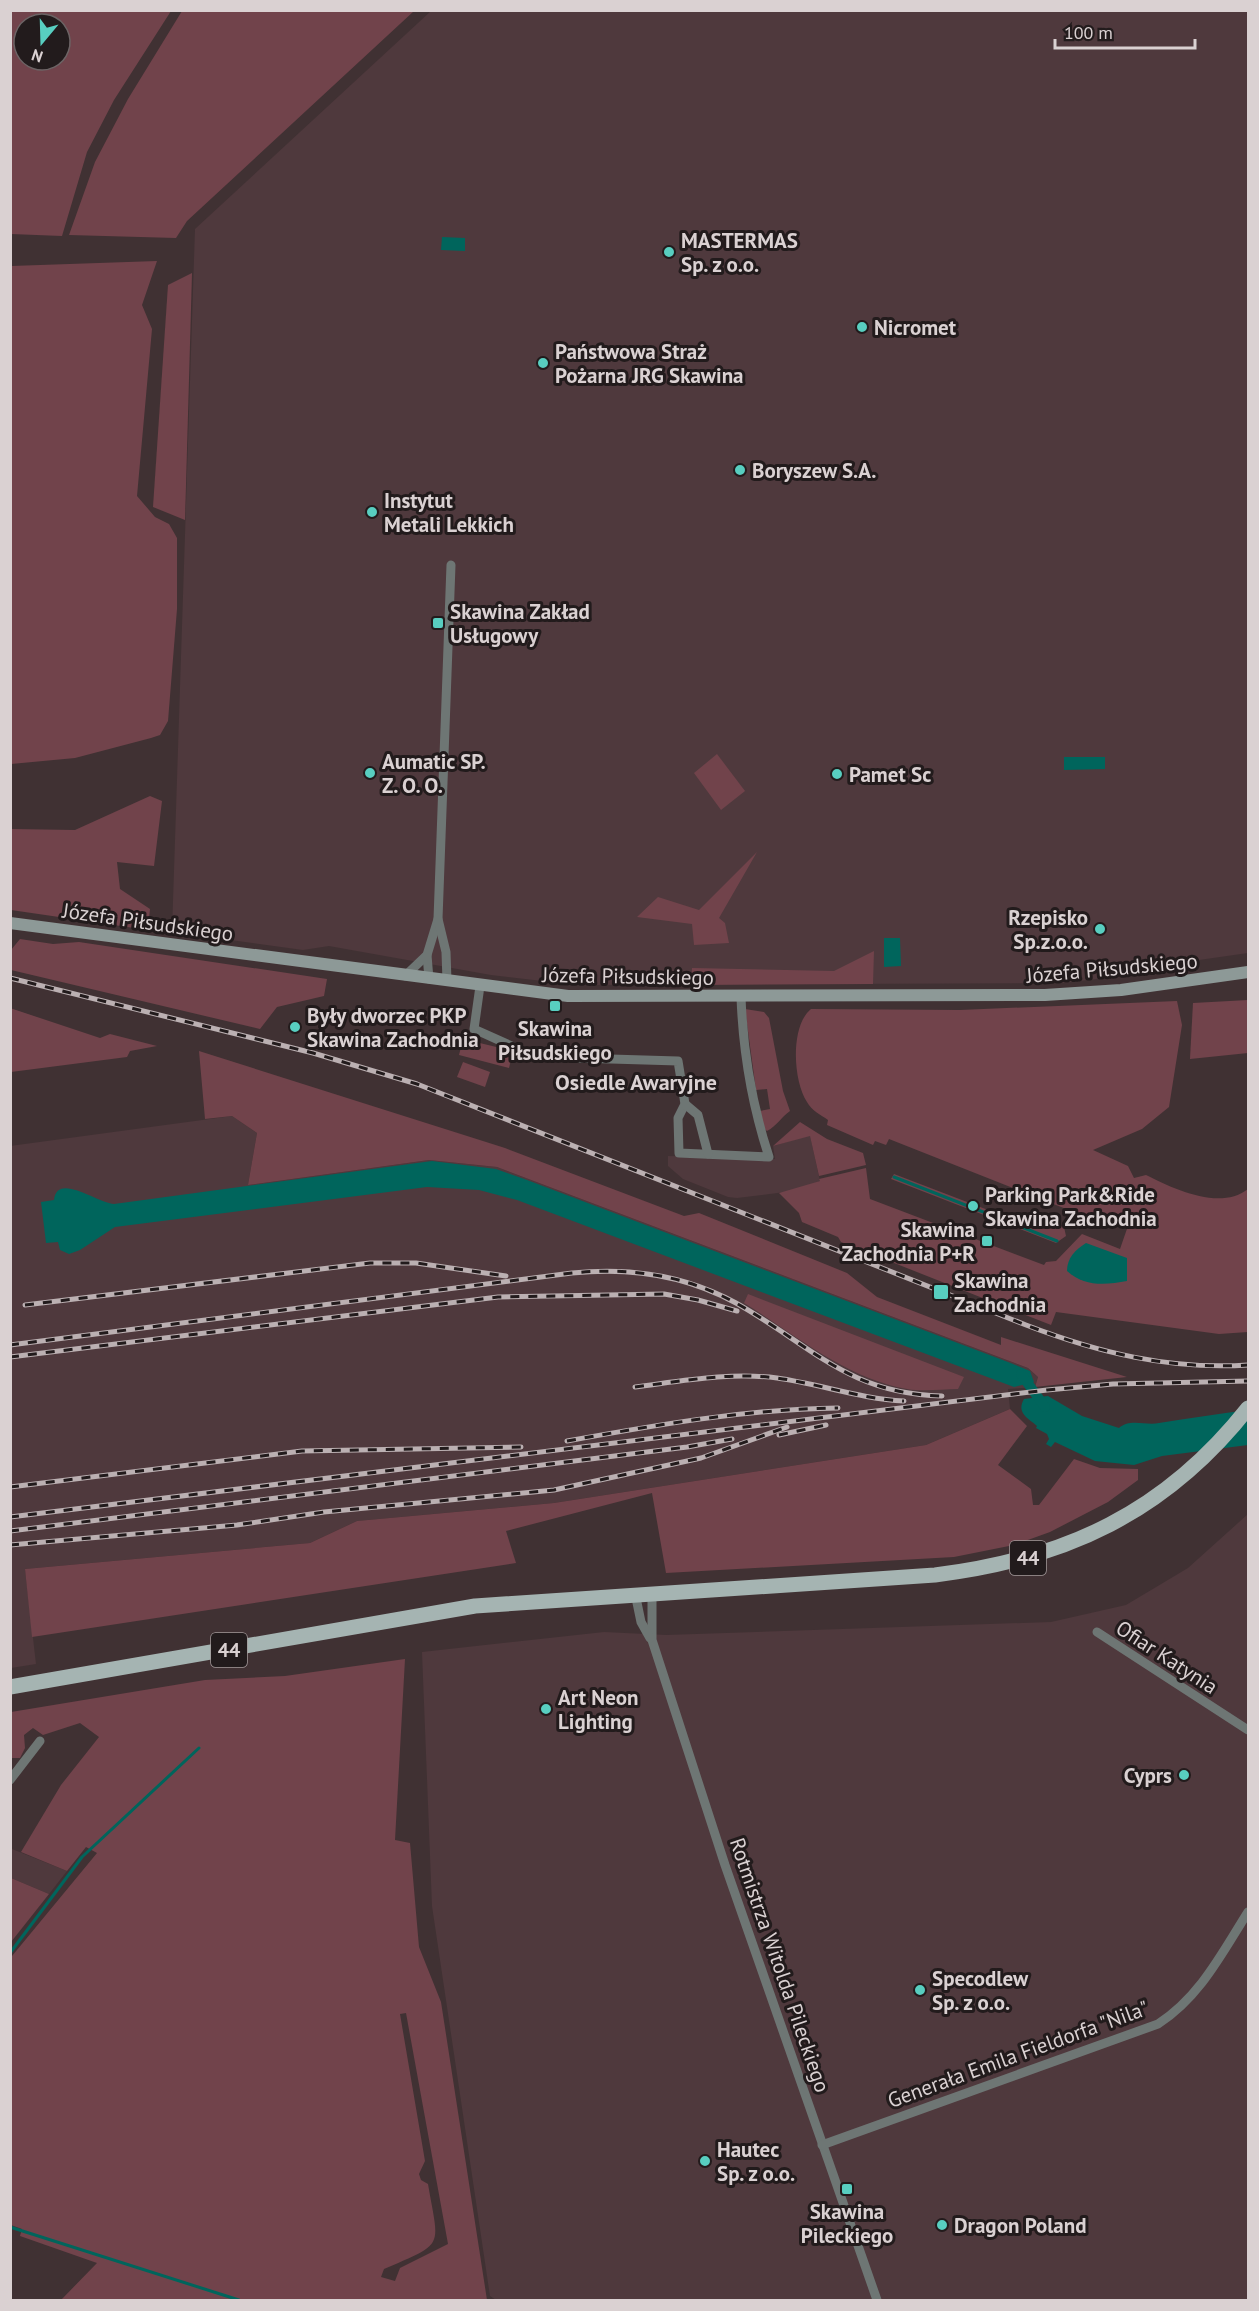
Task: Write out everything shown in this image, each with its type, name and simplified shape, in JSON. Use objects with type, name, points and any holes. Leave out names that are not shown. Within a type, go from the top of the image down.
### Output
[{"type":"main road","name":"Józefa Piłsudskiego","points":[[10,923],[576,997],[1053,995],[1131,988],[1248,972]]},
{"type":"main road","name":"44","points":[[10,1687],[475,1606],[635,1593],[935,1575],[999,1566],[1049,1552],[1106,1528],[1135,1512],[1180,1479],[1219,1442],[1248,1408]]},
{"type":"street","points":[[429,979],[427,955],[438,919],[451,564]]},
{"type":"street","points":[[438,919],[446,952],[447,981]]},
{"type":"street","points":[[405,976],[427,955]]},
{"type":"street","points":[[480,986],[474,1029],[527,1053],[577,1058],[678,1061],[685,1104],[678,1118],[679,1153],[769,1157],[758,1124],[745,1046],[741,998]]},
{"type":"street","points":[[685,1104],[698,1115],[708,1154]]},
{"type":"street","name":"Rotmistrza Witolda Pileckiego","points":[[652,1592],[652,1640]]},
{"type":"street","name":"Rotmistrza Witolda Pileckiego","points":[[635,1593],[641,1622],[652,1640],[725,1865],[877,2301]]},
{"type":"street","name":"Ofiar Katynia","points":[[1097,1632],[1248,1730]]},
{"type":"street","points":[[10,1780],[40,1741]]},
{"type":"street","name":"Generała Emila Fieldorfa \"Nila\"","points":[[822,2145],[1158,2024],[1177,2012],[1193,1996],[1248,1912]]},
{"type":"shaded area","points":[[10,11],[171,11],[114,100],[87,152],[62,236],[11,234]]},
{"type":"shaded area","points":[[182,11],[414,11],[187,221],[176,238],[69,235],[95,162],[128,99]]},
{"type":"shaded area","points":[[431,11],[1248,11],[1248,953],[1192,961],[1192,968],[1062,983],[577,985],[491,975],[329,946],[303,950],[172,932],[195,229]]},
{"type":"shaded area","points":[[157,261],[142,305],[152,329],[137,496],[155,517],[169,524],[177,538],[177,609],[168,721],[160,735],[151,738],[75,758],[11,764],[11,266]]},
{"type":"shaded area","points":[[192,273],[185,520],[153,507],[168,285]]},
{"type":"shaded area","points":[[717,754],[745,791],[721,810],[694,773]]},
{"type":"shaded area","points":[[150,796],[162,801],[154,866],[117,862],[120,889],[150,909],[148,930],[11,910],[11,829],[75,830]]},
{"type":"shaded area","points":[[757,852],[719,918],[725,923],[729,943],[694,945],[692,924],[637,917],[658,897],[699,910]]},
{"type":"shaded area","points":[[20,939],[53,944],[79,942],[327,979],[324,996],[277,1007],[260,1029],[11,970],[11,950]]},
{"type":"shaded area","points":[[874,951],[873,984],[691,985],[692,968],[834,971]]},
{"type":"shaded area","points":[[1248,1000],[1248,1053],[1190,1059],[1193,1003]]},
{"type":"shaded area","points":[[1177,1001],[1182,1025],[1169,1107],[1142,1129],[1093,1150],[1128,1166],[1134,1178],[1146,1175],[1197,1196],[1224,1198],[1248,1189],[1248,1332],[1219,1334],[1056,1312],[1051,1325],[841,1242],[838,1237],[802,1222],[799,1213],[779,1193],[820,1181],[819,1179],[866,1168],[870,1199],[1044,1265],[1046,1262],[1056,1261],[1082,1234],[1120,1249],[1129,1223],[1101,1212],[1095,1227],[1086,1228],[1089,1218],[889,1139],[886,1145],[875,1141],[873,1145],[827,1125],[828,1120],[809,1105],[802,1093],[797,1068],[797,1040],[804,1017],[811,1009],[960,1010]]},
{"type":"shaded area","points":[[10,1008],[100,1038],[110,1034],[157,1046],[130,1051],[127,1057],[11,1072]]},
{"type":"shaded area","points":[[745,1009],[764,1012],[769,1018],[783,1091],[790,1111],[767,1131],[762,1127],[760,1111],[770,1109],[767,1089],[756,1090]]},
{"type":"shaded area","points":[[463,1039],[513,1051],[509,1068],[459,1055]]},
{"type":"shaded area","points":[[199,1051],[505,1148],[684,1216],[699,1213],[847,1273],[877,1297],[1001,1345],[1001,1337],[1127,1377],[1035,1387],[1038,1377],[1028,1368],[497,1167],[429,1160],[248,1185],[257,1133],[232,1116],[205,1119]]},
{"type":"shaded area","points":[[463,1062],[490,1072],[485,1087],[457,1077]]},
{"type":"shaded area","points":[[232,1116],[257,1133],[248,1185],[429,1160],[497,1167],[1028,1368],[1038,1377],[1035,1387],[1008,1389],[1010,1409],[926,1445],[554,1503],[357,1521],[310,1543],[25,1569],[36,1664],[11,1668],[10,1146]]},
{"type":"shaded area","points":[[800,1122],[827,1139],[863,1153],[866,1165],[819,1176],[810,1136],[773,1146]]},
{"type":"shaded area","points":[[810,1135],[820,1181],[793,1191],[737,1198],[728,1197],[683,1179],[668,1166],[668,1156],[775,1159],[773,1146]]},
{"type":"shaded area","points":[[894,1174],[1030,1226],[1034,1215],[1064,1227],[1066,1236],[1056,1243],[891,1179]]},
{"type":"shaded area","points":[[748,1294],[964,1377],[958,1389],[920,1390],[884,1383],[863,1375],[822,1354],[744,1303]]},
{"type":"shaded area","points":[[1010,1409],[1027,1426],[998,1465],[1031,1489],[1033,1505],[1039,1505],[1074,1459],[1100,1468],[1138,1469],[1138,1480],[1108,1502],[1050,1532],[1014,1545],[954,1557],[666,1573],[652,1493],[506,1531],[516,1563],[32,1637],[25,1569],[310,1543],[357,1521],[554,1503],[926,1445]]},
{"type":"shaded area","points":[[1248,1514],[1248,2300],[496,2300],[490,2296],[432,1906],[422,1652],[604,1632],[666,1635],[1051,1622],[1126,1605],[1188,1568]]},
{"type":"shaded area","points":[[405,1659],[395,1840],[410,1843],[419,1947],[441,2002],[487,2300],[61,2300],[97,2263],[20,2236],[22,2229],[11,2225],[11,1962],[12,1956],[97,1853],[86,1847],[67,1871],[21,1852],[61,1785],[99,1737],[80,1723],[43,1735],[33,1728],[24,1735],[25,1748],[20,1758],[11,1758],[11,1712],[205,1680],[285,1676]],"holes":[[[406,2013],[448,2244],[400,2268],[395,2281],[381,2277],[384,2269],[428,2247],[433,2241],[435,2232],[428,2184],[421,2180],[419,2174],[425,2161],[400,2014]]]},
{"type":"shaded area","points":[[10,1847],[67,1871],[49,1894],[11,1878]]},
{"type":"shaded area","points":[[11,1878],[49,1894],[11,1942]]},
{"type":"water","points":[[442,237],[465,238],[465,251],[441,250]]},
{"type":"water","points":[[1064,757],[1105,757],[1105,769],[1064,770]]},
{"type":"water","points":[[884,938],[900,938],[901,966],[884,967]]},
{"type":"water","points":[[432,1161],[496,1169],[527,1180],[1008,1362],[1030,1371],[1034,1382],[1014,1387],[517,1200],[479,1190],[427,1187],[115,1227],[80,1250],[69,1254],[60,1250],[58,1242],[46,1243],[41,1202],[54,1200],[57,1192],[62,1189],[79,1191],[114,1204]]},
{"type":"water","points":[[1086,1243],[1127,1258],[1127,1281],[1096,1284],[1081,1280],[1067,1271],[1072,1255]]},
{"type":"water","points":[[1048,1396],[1082,1416],[1119,1428],[1128,1423],[1154,1424],[1248,1410],[1248,1445],[1162,1456],[1134,1465],[1095,1461],[1055,1442],[1051,1447],[1046,1444],[1049,1439],[1047,1434],[1036,1428],[1037,1426],[1024,1415],[1021,1408],[1024,1399]]},
{"type":"waterway","points":[[894,1177],[1057,1241]]},
{"type":"waterway","points":[[1021,1374],[1045,1407]]},
{"type":"waterway","points":[[10,1953],[82,1857],[199,1748]]},
{"type":"waterway","points":[[10,2227],[239,2300]]},
{"type":"railway","points":[[10,978],[313,1053],[417,1084],[1026,1325],[1081,1344],[1163,1362],[1219,1366],[1248,1365]]},
{"type":"railway","points":[[25,1305],[370,1263],[416,1263],[506,1276]]},
{"type":"railway","points":[[10,1345],[572,1273],[636,1272],[677,1280],[717,1293],[855,1377],[881,1387],[909,1393],[942,1396]]},
{"type":"railway","points":[[10,1357],[498,1297],[664,1294],[698,1300],[737,1311]]},
{"type":"railway","points":[[635,1387],[706,1378],[759,1376],[904,1401]]},
{"type":"railway","points":[[10,1517],[1047,1390],[1113,1384],[1248,1381]]},
{"type":"railway","points":[[567,1441],[736,1415],[838,1408]]},
{"type":"railway","points":[[779,1435],[826,1425]]},
{"type":"railway","points":[[10,1545],[237,1525],[324,1512],[554,1490],[701,1458],[787,1427]]},
{"type":"railway","points":[[10,1531],[687,1447],[732,1439]]},
{"type":"railway","points":[[10,1487],[302,1451],[521,1447]]},
{"type":"place","name":"MASTERMAS Sp. z o.o.","points":[[669,252]]},
{"type":"place","name":"Nicromet","points":[[862,327]]},
{"type":"place","name":"Państwowa Straż Pożarna JRG Skawina","points":[[543,363]]},
{"type":"place","name":"Boryszew S.A.","points":[[740,470]]},
{"type":"place","name":"Instytut Metali Lekkich","points":[[372,512]]},
{"type":"place","name":"Skawina Zakład Usługowy","points":[[438,623]]},
{"type":"place","name":"Aumatic SP. Z. O. O.","points":[[370,773]]},
{"type":"place","name":"Pamet Sc","points":[[837,774]]},
{"type":"place","name":"Rzepisko Sp.z.o.o.","points":[[1100,929]]},
{"type":"place","name":"Skawina Piłsudskiego","points":[[555,1006]]},
{"type":"place","name":"Były dworzec PKP Skawina Zachodnia","points":[[295,1027]]},
{"type":"place","name":"Parking Park&Ride Skawina Zachodnia","points":[[973,1206]]},
{"type":"place","name":"Skawina Zachodnia P+R","points":[[987,1241]]},
{"type":"place","name":"Skawina Zachodnia","points":[[941,1292]]},
{"type":"place","name":"Art Neon Lighting","points":[[546,1709]]},
{"type":"place","name":"Cyprs","points":[[1184,1775]]},
{"type":"place","name":"Specodlew Sp. z o.o.","points":[[920,1990]]},
{"type":"place","name":"Hautec Sp. z o.o.","points":[[705,2161]]},
{"type":"place","name":"Skawina Pileckiego","points":[[847,2189]]},
{"type":"place","name":"Dragon Poland","points":[[942,2225]]},
{"type":"district","name":"Osiedle Awaryjne","points":[[636,1082]]}]
